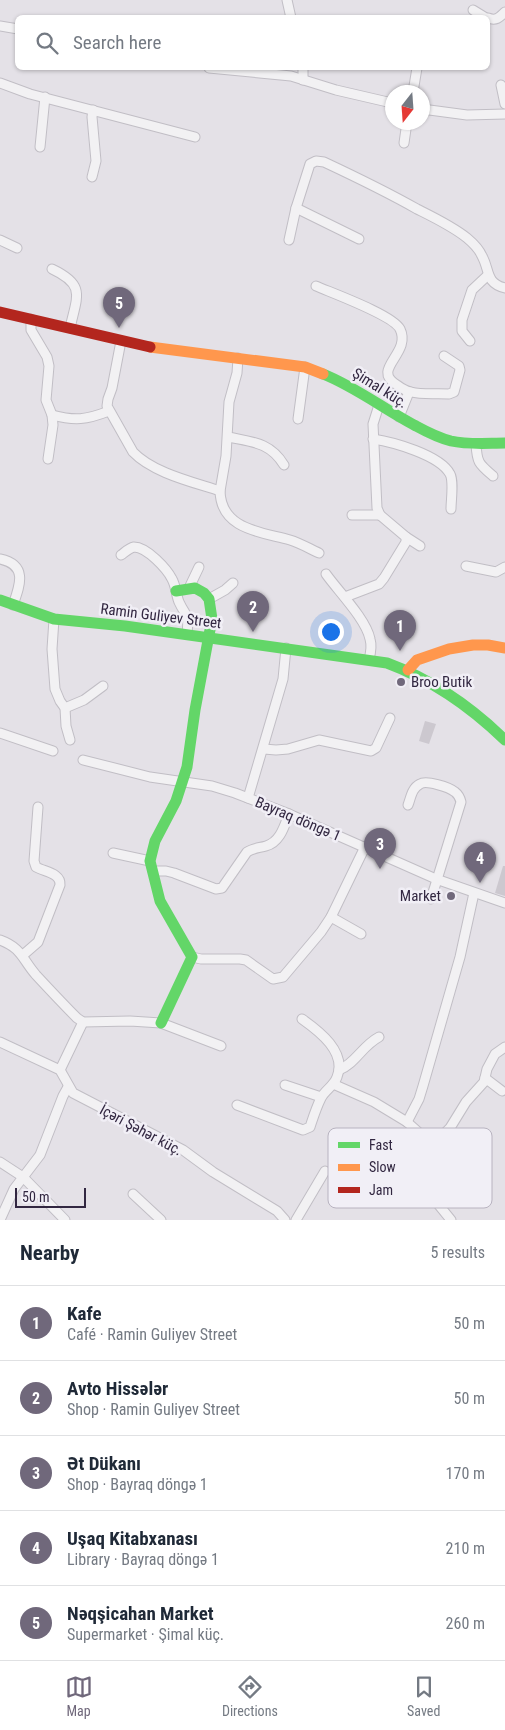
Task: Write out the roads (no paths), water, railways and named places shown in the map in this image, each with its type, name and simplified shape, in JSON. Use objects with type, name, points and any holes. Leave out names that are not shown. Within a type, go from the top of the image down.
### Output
[{"type":"street","points":[[287,0],[291,15]]},
{"type":"street","points":[[474,10],[482,15]]},
{"type":"street","points":[[490,19],[494,20],[499,18],[505,12]]},
{"type":"street","points":[[0,26],[15,28]]},
{"type":"street","points":[[230,70],[291,76],[336,90],[385,101]]},
{"type":"street","points":[[303,70],[303,80]]},
{"type":"street","points":[[414,85],[417,70]]},
{"type":"street","points":[[0,83],[195,137]]},
{"type":"street","points":[[501,85],[505,104]]},
{"type":"street","points":[[40,147],[45,97]]},
{"type":"street","points":[[92,177],[96,161],[93,110]]},
{"type":"street","points":[[430,110],[467,115],[505,114]]},
{"type":"street","points":[[404,143],[406,130]]},
{"type":"street","points":[[289,240],[296,208],[310,164],[316,161],[324,162],[456,229],[483,256],[492,282],[505,288]]},
{"type":"street","points":[[296,208],[359,239]]},
{"type":"street","points":[[0,240],[18,248]]},
{"type":"street","points":[[52,269],[72,280],[77,290],[70,328]]},
{"type":"street","points":[[470,341],[462,331],[462,320],[472,290],[488,275]]},
{"type":"street","points":[[316,286],[368,308],[392,320],[399,327],[402,337],[399,351],[386,372],[387,377],[392,383],[409,392],[449,394],[454,392],[460,370],[459,366],[444,356]]},
{"type":"street","name":"Şimal küç.","points":[[0,312],[168,350],[305,367],[336,379],[399,417],[432,434],[451,441],[476,444],[505,443]]},
{"type":"street","points":[[31,319],[32,330],[47,357],[49,366],[46,400],[52,415],[52,433],[48,458]]},
{"type":"street","points":[[121,340],[112,388],[108,399],[108,411],[133,452],[139,458],[159,470],[220,491]]},
{"type":"street","points":[[238,358],[230,402],[228,436],[220,491],[224,508],[234,522],[246,528],[293,541],[319,553]]},
{"type":"street","points":[[298,419],[305,367]]},
{"type":"street","points":[[399,417],[409,392]]},
{"type":"street","points":[[379,405],[374,415],[373,439],[377,508],[380,515],[420,546]]},
{"type":"street","points":[[52,415],[81,420],[108,411]]},
{"type":"street","points":[[228,436],[263,446],[277,454],[284,465]]},
{"type":"street","points":[[373,439],[409,448],[438,462],[445,468],[452,478],[451,509]]},
{"type":"street","points":[[476,444],[477,460],[494,476]]},
{"type":"street","points":[[352,515],[380,515]]},
{"type":"street","points":[[345,597],[379,584],[403,548],[406,537]]},
{"type":"street","points":[[121,555],[135,547],[147,552],[158,560],[173,580],[179,602],[188,615],[187,634]]},
{"type":"street","points":[[0,559],[10,561],[19,572],[20,580],[13,605]]},
{"type":"street","points":[[466,566],[496,572],[505,567]]},
{"type":"street","points":[[189,588],[199,567]]},
{"type":"street","points":[[326,574],[368,630],[371,648],[370,659]]},
{"type":"street","points":[[209,599],[233,583]]},
{"type":"street","points":[[176,591],[195,588],[204,593],[209,599],[212,620],[187,766],[169,815],[155,841],[152,866],[160,901],[192,957],[246,960],[273,979],[283,977],[331,917],[364,849]]},
{"type":"street","name":"Ramin Guliyev Street","points":[[0,600],[54,619],[187,634],[387,662],[408,670],[465,705],[505,740]]},
{"type":"street","points":[[54,619],[52,649],[55,688],[65,708],[66,726],[70,740]]},
{"type":"street","points":[[408,670],[417,660],[449,649],[481,645],[505,648]]},
{"type":"street","points":[[248,798],[264,749],[283,679],[286,648]]},
{"type":"street","points":[[65,708],[84,700],[103,686]]},
{"type":"street","points":[[264,749],[288,749],[319,740],[371,751],[376,748],[390,718]]},
{"type":"street","points":[[0,733],[53,751]]},
{"type":"street","name":"Bayraq döngə 1","points":[[83,760],[150,776],[212,786],[248,798],[289,814],[364,849],[436,879],[505,903]]},
{"type":"street","points":[[408,805],[414,789],[418,784],[424,782],[448,788],[456,792],[460,797],[431,899]]},
{"type":"street","points":[[23,955],[38,942],[61,880],[58,876],[36,867],[34,861],[38,807]]},
{"type":"street","points":[[113,852],[216,889],[222,888],[247,852],[276,841],[282,833],[289,814]]},
{"type":"street","points":[[407,1122],[419,1099],[423,1086],[460,958],[474,893]]},
{"type":"street","points":[[331,917],[361,934]]},
{"type":"street","points":[[0,940],[14,947],[23,955],[34,973],[83,1022],[138,1021],[160,1023],[221,1046]]},
{"type":"street","points":[[160,1023],[192,957]]},
{"type":"street","points":[[237,1105],[307,1130],[310,1127],[321,1097],[337,1079],[339,1070],[336,1054],[330,1042],[322,1033],[302,1019]]},
{"type":"street","points":[[0,1042],[60,1070],[83,1022]]},
{"type":"street","points":[[339,1070],[347,1067],[364,1047],[379,1037]]},
{"type":"street","points":[[450,1128],[466,1102],[485,1078],[491,1061],[505,1047]]},
{"type":"street","name":"İçəri Şəhər küç.","points":[[60,1070],[73,1093],[183,1150],[213,1172],[271,1206],[285,1220]]},
{"type":"street","points":[[485,1078],[502,1091]]},
{"type":"street","points":[[333,1084],[374,1102],[414,1128]]},
{"type":"street","points":[[285,1085],[321,1097]]},
{"type":"street","points":[[0,1220],[14,1189],[40,1155],[68,1087]]},
{"type":"street","points":[[0,1162],[23,1177],[65,1220]]},
{"type":"street","points":[[296,1220],[326,1171]]},
{"type":"street","points":[[133,1194],[161,1220]]},
{"type":"street","points":[[441,1208],[451,1220]]},
{"type":"place","name":"Nəqşicahan Market","points":[[119,328]]},
{"type":"place","name":"Avto Hissələr","points":[[253,632]]},
{"type":"place","name":"Kafe","points":[[400,651]]},
{"type":"place","name":"Broo Butik","points":[[401,682]]},
{"type":"place","name":"Ət Dükanı","points":[[380,869]]},
{"type":"place","name":"Uşaq Kitabxanası","points":[[480,883]]},
{"type":"place","name":"Market","points":[[451,896]]}]
